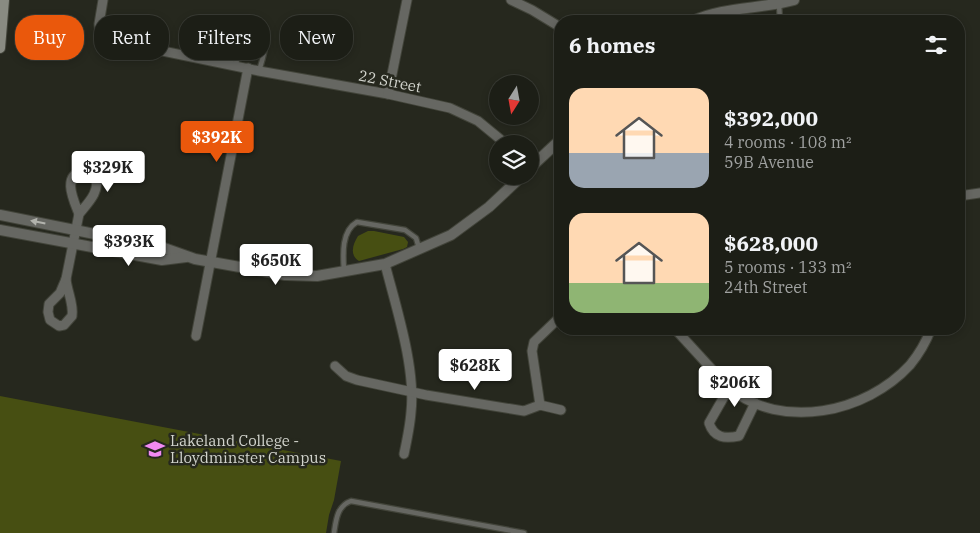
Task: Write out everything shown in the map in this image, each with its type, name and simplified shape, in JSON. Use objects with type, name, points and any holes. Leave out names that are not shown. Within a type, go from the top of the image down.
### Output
[{"type":"main road","points":[[0,20],[4,4]]},
{"type":"main road","points":[[0,48],[4,4]]},
{"type":"street","name":"22 Street","points":[[103,0],[99,24],[100,38],[235,66],[388,94],[450,108],[466,114],[487,126],[496,135]]},
{"type":"street","points":[[388,94],[407,0]]},
{"type":"street","points":[[511,0],[554,23]]},
{"type":"street","points":[[710,15],[794,0]]},
{"type":"street","points":[[196,336],[248,68]]},
{"type":"street","points":[[539,160],[554,146]]},
{"type":"street","points":[[0,215],[164,248],[186,257],[285,275],[317,276],[385,264],[450,236],[489,207],[512,185]]},
{"type":"street","points":[[965,195],[980,193]]},
{"type":"street","points":[[66,278],[67,292],[72,305],[72,316],[64,325],[59,326],[50,320],[49,304],[60,293],[66,278],[79,214]]},
{"type":"street","points":[[0,230],[162,260],[186,257]]},
{"type":"street","points":[[385,264],[408,361],[412,412],[404,454]]},
{"type":"street","points":[[540,405],[532,351],[534,342],[554,323]]},
{"type":"street","points":[[680,335],[739,397],[775,409],[794,412],[810,412],[848,406],[863,400],[893,380],[910,365],[929,335]]},
{"type":"street","points":[[335,366],[346,376],[357,380],[411,391],[524,411],[540,405],[561,410]]},
{"type":"street","points":[[729,388],[709,423],[711,430],[716,435],[727,439],[739,436],[755,403]]},
{"type":"lane","points":[[779,4],[780,15]]},
{"type":"lane","points":[[732,11],[735,15]]},
{"type":"lane","points":[[235,66],[246,32],[256,29],[261,32],[265,42],[264,56],[259,70]]},
{"type":"lane","points":[[344,272],[343,253],[347,231],[351,225],[357,222],[405,230],[416,238],[419,249]]},
{"type":"lane","points":[[334,533],[340,509],[345,503],[352,501],[524,533]]},
{"type":"green space","points":[[368,231],[404,237],[408,242],[407,247],[359,261],[354,256],[353,246],[358,236]]},
{"type":"green space","name":"Lakeland College - Lloydminster Campus","points":[[0,396],[341,461],[326,533],[0,533]]},
{"type":"place","name":"Lakeland College - Lloydminster Campus","points":[[155,449]]}]
